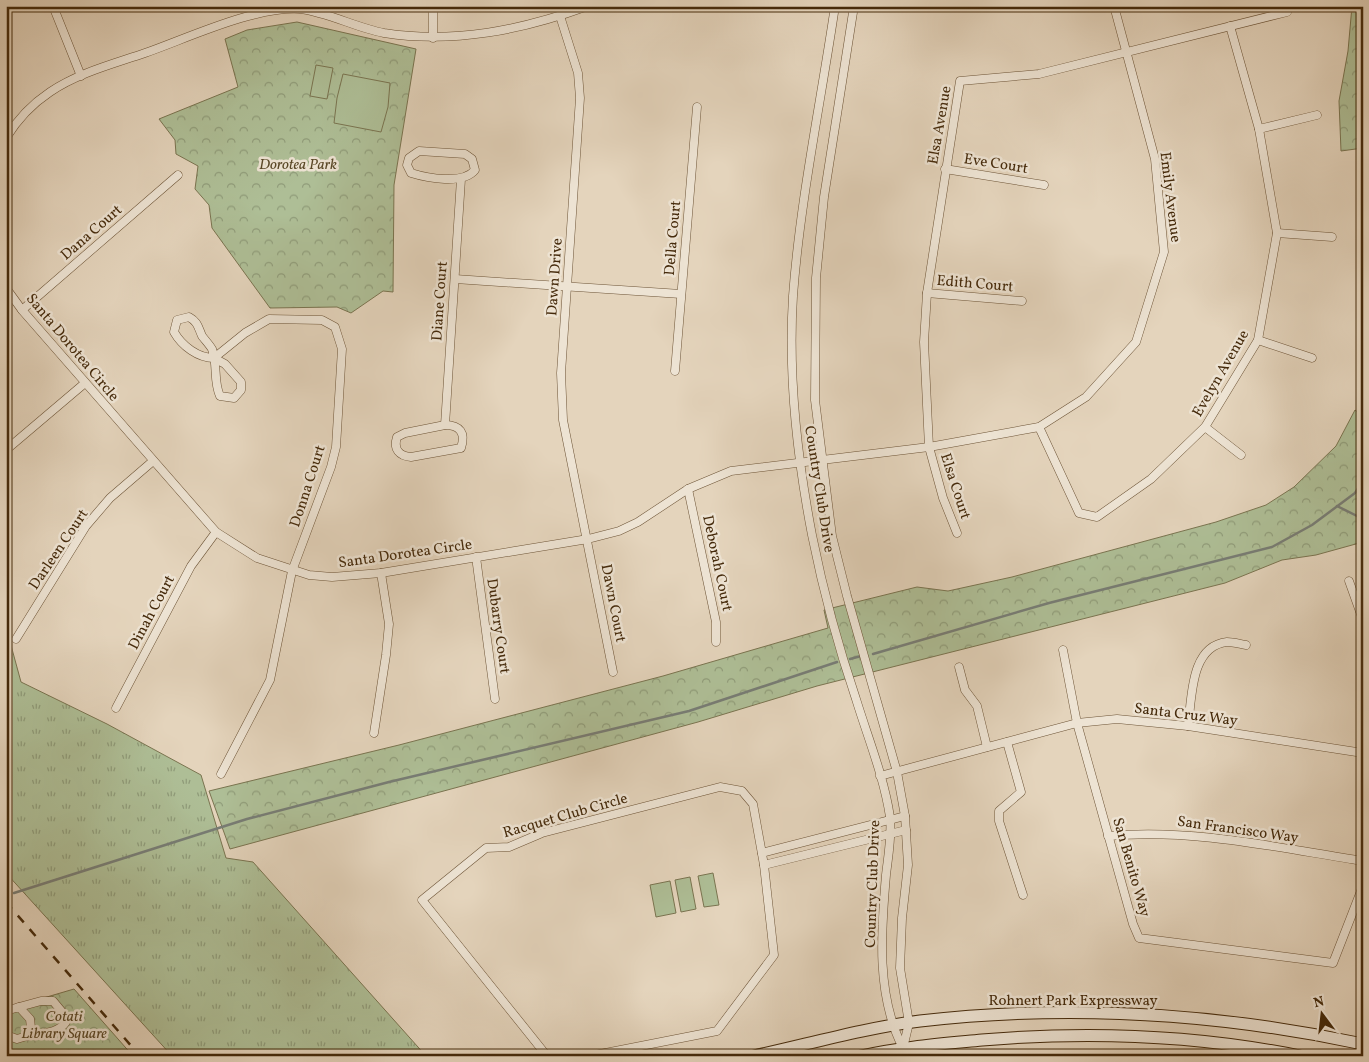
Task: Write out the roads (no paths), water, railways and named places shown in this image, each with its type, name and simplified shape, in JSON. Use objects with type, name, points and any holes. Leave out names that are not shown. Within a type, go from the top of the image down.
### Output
[{"type":"main road","name":"Rohnert Park Expressway","points":[[754,1056],[908,1023],[1013,1013],[1183,1016],[1263,1025],[1363,1044]]},
{"type":"main road","points":[[861,1056],[903,1048],[1026,1036],[1070,1035],[1204,1041],[1300,1056]]},
{"type":"street","points":[[53,6],[81,76]]},
{"type":"street","points":[[433,6],[433,38]]},
{"type":"street","points":[[6,138],[17,120],[50,92],[81,76],[239,19],[266,12],[301,8],[383,32],[433,38],[499,32],[560,16],[588,6]]},
{"type":"street","name":"Country Club Drive","points":[[835,6],[798,245],[793,298],[794,405],[812,534],[846,668],[880,776],[890,820],[882,914],[883,968],[892,1026],[903,1048]]},
{"type":"street","name":"Country Club Drive","points":[[854,6],[824,198],[816,278],[814,373],[821,459],[832,536],[897,772],[905,816],[908,865],[902,918],[900,968],[908,1023],[903,1048]]},
{"type":"street","name":"Emily Avenue","points":[[821,459],[929,447],[1039,427],[1086,397],[1136,342],[1164,252],[1154,159],[1114,6]]},
{"type":"street","name":"Elsa Avenue","points":[[929,447],[924,342],[927,293],[960,81],[1039,74],[1287,12]]},
{"type":"street","name":"Dawn Drive","points":[[560,16],[578,73],[580,98],[561,372],[564,420],[588,540]]},
{"type":"street","name":"Evelyn Avenue","points":[[1039,427],[1079,513],[1097,517],[1150,479],[1205,427],[1258,340],[1277,233],[1259,129],[1230,26]]},
{"type":"street","name":"Della Court","points":[[675,371],[697,107]]},
{"type":"street","points":[[1259,129],[1317,115]]},
{"type":"street","points":[[419,151],[465,154],[472,158],[475,170],[471,176],[461,179],[411,173],[408,165],[409,158],[419,151]]},
{"type":"street","name":"Eve Court","points":[[945,169],[1044,185]]},
{"type":"street","name":"Dana Court","points":[[22,310],[178,175]]},
{"type":"street","name":"Diane Court","points":[[445,425],[461,179]]},
{"type":"street","points":[[1277,233],[1332,238]]},
{"type":"street","points":[[455,279],[681,294]]},
{"type":"street","name":"Santa Dorotea Circle","points":[[6,288],[22,310],[216,532],[257,558],[292,570],[332,577],[381,573],[588,540],[619,531],[638,522],[688,489],[731,471],[821,459]]},
{"type":"street","name":"Edith Court","points":[[927,293],[1022,301]]},
{"type":"street","points":[[214,358],[204,358],[180,342],[174,332],[177,320],[189,317],[196,321],[203,337],[211,347],[214,358],[220,396],[234,398],[241,390],[241,382],[225,364],[214,358]]},
{"type":"street","name":"Donna Court","points":[[214,358],[245,333],[269,319],[322,320],[335,327],[342,348],[336,447],[292,570],[270,680],[221,774]]},
{"type":"street","points":[[1258,340],[1312,358]]},
{"type":"street","points":[[6,450],[85,383]]},
{"type":"street","points":[[445,425],[454,425],[463,434],[461,448],[411,457],[403,457],[397,451],[395,444],[397,437],[405,433],[445,425]]},
{"type":"street","points":[[1205,427],[1241,455]]},
{"type":"street","name":"Elsa Court","points":[[929,447],[943,498],[957,533]]},
{"type":"street","name":"Darleen Court","points":[[16,639],[86,526],[110,498],[153,461]]},
{"type":"street","name":"Deborah Court","points":[[688,489],[716,622],[716,642]]},
{"type":"street","name":"Dinah Court","points":[[116,708],[191,566],[216,532]]},
{"type":"street","name":"Dawn Court","points":[[588,540],[613,672]]},
{"type":"street","name":"Dubarry Court","points":[[476,557],[495,699]]},
{"type":"street","points":[[374,733],[389,624],[381,573]]},
{"type":"street","points":[[1349,581],[1363,620]]},
{"type":"street","points":[[1188,726],[1197,667],[1204,653],[1215,645],[1228,642],[1246,645]]},
{"type":"street","name":"San Benito Way","points":[[1063,650],[1076,723],[1133,924],[1139,938],[1333,962],[1363,886]]},
{"type":"street","points":[[959,667],[965,690],[977,706],[987,747]]},
{"type":"street","name":"Santa Cruz Way","points":[[880,776],[1076,723],[1117,719],[1188,726],[1363,753]]},
{"type":"street","points":[[1007,742],[1021,792],[998,811],[1023,895]]},
{"type":"street","name":"Racquet Club Circle","points":[[546,1056],[422,900],[486,848],[509,847],[542,834],[720,787],[742,791],[753,804],[764,866],[774,955],[717,1031],[590,1056]]},
{"type":"street","points":[[762,853],[905,816]]},
{"type":"street","points":[[764,866],[906,830]]},
{"type":"street","name":"San Francisco Way","points":[[1108,836],[1140,833],[1179,834],[1363,860]]},
{"type":"street","points":[[6,1012],[41,1001],[53,1001],[63,1013],[66,1022],[62,1028],[17,1039],[6,1036]]},
{"type":"street","points":[[19,1007],[30,1019],[31,1028],[27,1036]]},
{"type":"waterway","points":[[873,654],[1049,603],[1272,547],[1312,525],[1355,493],[1363,481]]},
{"type":"waterway","points":[[1337,506],[1363,519]]},
{"type":"waterway","points":[[850,659],[861,656]]},
{"type":"waterway","points":[[14,893],[247,819],[389,782],[689,711],[837,662]]},
{"type":"railway","points":[[6,902],[140,1056]]},
{"type":"park label","name":"Dorotea Park","points":[[298,164]]},
{"type":"park label","name":"Cotati Library Square","points":[[64,1024]]}]
